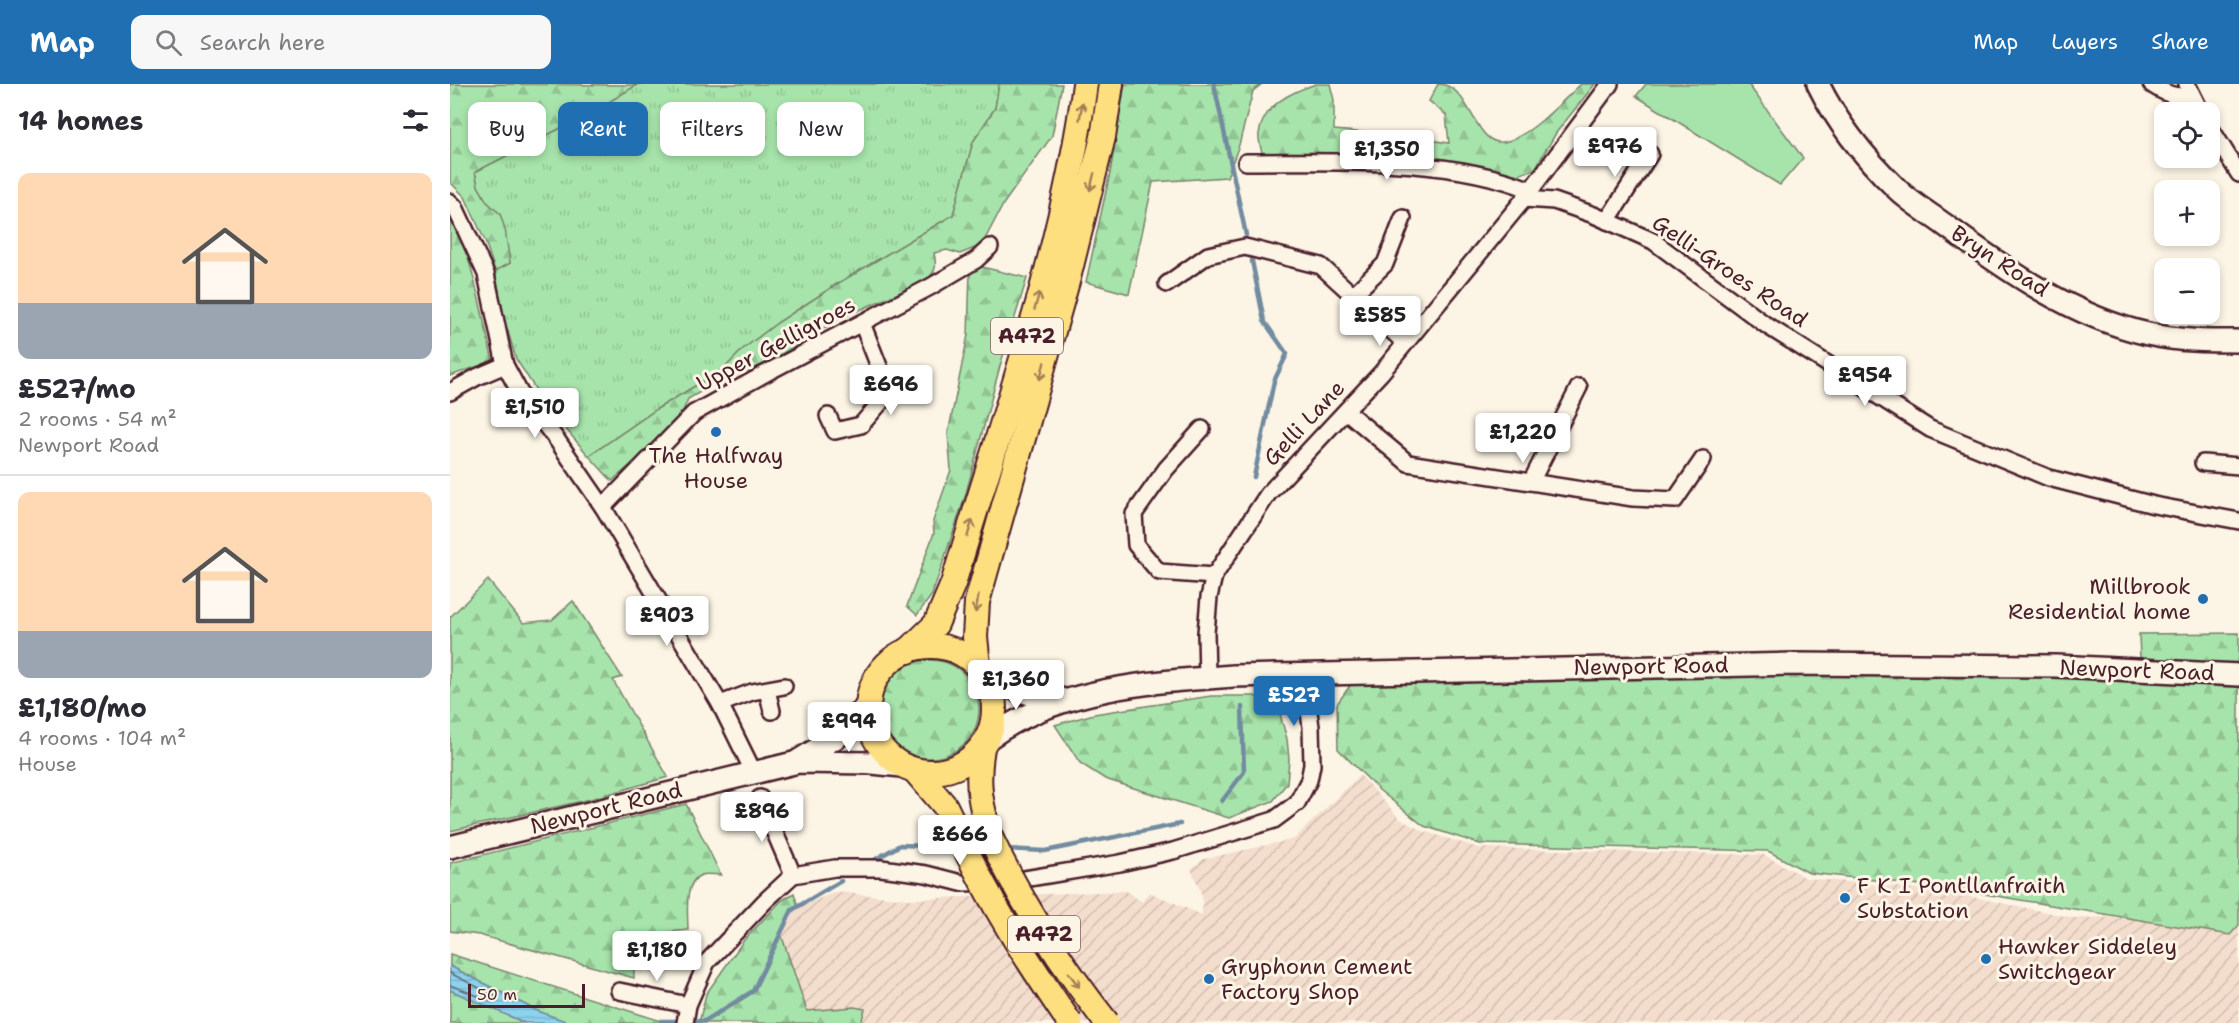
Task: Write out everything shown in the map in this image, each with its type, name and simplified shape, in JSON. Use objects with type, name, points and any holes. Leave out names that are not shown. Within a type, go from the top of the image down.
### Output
[{"type":"main road","name":"A472","points":[[908,651],[936,624],[953,584],[1041,290],[1063,199],[1085,84]]},
{"type":"main road","name":"A472","points":[[981,669],[975,625],[978,596],[1068,278],[1103,137],[1111,84]]},
{"type":"main road","name":"Bryn Road","points":[[1818,84],[1855,142],[1898,191],[1968,242],[2067,305],[2149,334],[2197,340],[2239,341]]},
{"type":"main road","points":[[937,646],[959,653],[981,669],[992,691],[994,711],[984,743],[970,759],[954,768],[937,772],[908,768],[886,754],[872,734],[867,705],[869,694],[878,675],[890,662],[908,651],[937,646]]},
{"type":"main road","name":"Newport Road","points":[[984,743],[1016,719],[1064,700],[1130,687],[1207,678],[1795,664],[2056,666],[2239,675]]},
{"type":"main road","name":"Newport Road","points":[[981,669],[1016,691],[1064,700]]},
{"type":"main road","name":"Newport Road","points":[[798,762],[843,733],[867,705]]},
{"type":"main road","name":"A472","points":[[984,743],[978,771],[979,793],[991,839],[1022,897],[1071,977],[1107,1023]]},
{"type":"main road","name":"Newport Road","points":[[450,847],[798,762],[872,762],[908,768]]},
{"type":"main road","name":"A472","points":[[908,768],[945,806],[1008,930],[1070,1023]]},
{"type":"street","name":"Gelli Lane","points":[[1207,678],[1206,633],[1209,597],[1214,576],[1268,494],[1381,373],[1527,195],[1610,84]]},
{"type":"street","points":[[2151,84],[2171,95],[2182,97],[2189,89]]},
{"type":"street","points":[[2220,143],[2239,174]]},
{"type":"street","points":[[1607,221],[1650,154]]},
{"type":"street","name":"Gelli-Groes Road","points":[[1246,162],[1336,162],[1447,170],[1497,178],[1527,195],[1554,201],[1653,241],[1766,325],[1930,429],[2049,478],[2154,505],[2239,521]]},
{"type":"street","points":[[450,202],[455,207],[486,274],[505,365],[520,393],[557,440],[603,507],[720,704],[754,773]]},
{"type":"street","points":[[1353,295],[1385,264],[1403,218]]},
{"type":"street","name":"Upper Gelligroes","points":[[603,507],[694,413],[930,287],[976,260],[990,247]]},
{"type":"street","points":[[1167,284],[1208,255],[1245,247],[1321,266],[1405,343]]},
{"type":"street","points":[[828,416],[835,431],[861,425],[880,403],[880,369],[862,323]]},
{"type":"street","points":[[450,392],[505,365]]},
{"type":"street","points":[[1531,482],[1579,387]]},
{"type":"street","points":[[1346,411],[1408,463],[1633,498],[1675,500],[1703,459]]},
{"type":"street","points":[[1202,429],[1166,469],[1134,514],[1134,524],[1136,545],[1159,572],[1214,576]]},
{"type":"street","points":[[2204,463],[2239,466]]},
{"type":"street","points":[[619,992],[686,1013],[707,962],[793,875],[835,868],[881,868],[926,874],[961,883],[1006,882],[1120,863],[1173,851],[1265,824],[1287,812],[1297,803],[1309,780],[1313,750],[1304,674]]},
{"type":"street","points":[[720,704],[752,692],[784,686]]},
{"type":"street","points":[[767,690],[772,711]]},
{"type":"street","points":[[760,798],[793,875]]},
{"type":"shaded area","points":[[1360,775],[1400,819],[1423,831],[1479,848],[1764,855],[1806,878],[1949,892],[2075,918],[2131,917],[2239,899],[2239,1023],[861,1023],[865,1009],[854,1007],[807,1011],[781,934],[792,910],[798,907],[836,892],[909,899],[1126,891],[1142,902],[1149,892],[1202,915],[1202,895],[1191,869],[1204,859],[1294,839]]},
{"type":"green space","points":[[450,84],[637,85],[609,102],[558,102],[558,129],[546,136],[546,102],[468,102],[468,156],[506,156],[475,172],[478,186],[487,202],[500,214],[505,229],[510,263],[495,271],[485,241],[465,197],[450,182]]},
{"type":"green space","points":[[637,84],[999,84],[995,108],[973,142],[953,215],[837,284],[777,323],[743,349],[725,368],[657,409],[589,456],[547,407],[516,359],[504,318],[495,271],[510,263],[500,215],[487,202],[478,186],[475,172],[506,156],[546,156],[546,136],[558,129],[558,156],[648,156],[648,102],[608,102]]},
{"type":"green space","points":[[999,84],[1062,84],[1052,136],[1004,203],[982,245],[960,254],[947,250],[934,253],[935,269],[926,281],[839,319],[767,363],[719,381],[688,399],[680,418],[663,437],[612,481],[589,456],[657,409],[725,368],[743,349],[777,323],[837,284],[953,215],[973,142],[995,108]]},
{"type":"green space","points":[[1125,84],[1262,84],[1253,91],[1239,145],[1227,177],[1153,182],[1129,294],[1086,282],[1110,173]]},
{"type":"green space","points":[[1316,84],[1330,84],[1334,100],[1334,130],[1404,136],[1449,143],[1446,115],[1429,101],[1438,84],[1450,87],[1459,94],[1480,128],[1487,137],[1496,142],[1508,141],[1528,131],[1581,84],[1595,84],[1556,133],[1535,169],[1518,175],[1467,166],[1262,153],[1259,134],[1266,115],[1288,96]]},
{"type":"green space","points":[[1646,84],[1748,84],[1803,158],[1780,185],[1636,96]]},
{"type":"green space","points":[[450,220],[458,232],[470,266],[493,361],[450,376]]},
{"type":"green space","points":[[978,266],[1027,278],[1000,366],[965,497],[932,595],[917,615],[907,606],[934,533],[933,521],[951,470],[948,434],[968,335],[970,271]]},
{"type":"green space","points":[[488,580],[523,623],[552,620],[573,601],[622,677],[613,680],[668,777],[591,799],[450,831],[450,617]]},
{"type":"green space","points":[[2239,633],[2239,925],[2230,935],[1949,888],[1809,873],[1768,851],[1480,844],[1424,826],[1379,790],[1338,749],[1337,704],[1351,684],[1640,674],[1987,672],[2141,683],[2139,634]]},
{"type":"green space","points":[[930,660],[949,664],[964,675],[975,690],[979,709],[975,728],[964,743],[949,754],[930,758],[911,754],[896,743],[885,728],[881,709],[885,690],[896,675],[911,664]]},
{"type":"green space","points":[[1211,696],[1255,696],[1280,714],[1287,739],[1289,759],[1287,783],[1273,801],[1229,818],[1105,779],[1080,763],[1055,725],[1094,714]]},
{"type":"green space","points":[[686,804],[721,875],[701,875],[691,885],[687,908],[688,930],[633,936],[634,978],[479,935],[450,931],[450,863]]},
{"type":"green space","points":[[794,893],[798,907],[792,910],[781,934],[807,1011],[854,1007],[865,1009],[861,1023],[699,1023],[706,994],[744,940],[781,901]]},
{"type":"green space","points":[[450,954],[661,1021],[670,1021],[670,1023],[570,1023],[535,1010],[450,966]]},
{"type":"green space","points":[[450,990],[525,1023],[450,1023]]},
{"type":"water","points":[[450,966],[535,1010],[570,1023],[525,1023],[450,990]]},
{"type":"waterway","points":[[1214,84],[1246,235]]},
{"type":"waterway","points":[[1252,261],[1264,321],[1287,354],[1274,381],[1254,477]]},
{"type":"waterway","points":[[1222,801],[1244,772],[1242,707]]},
{"type":"waterway","points":[[1005,849],[1045,851],[1180,824]]},
{"type":"waterway","points":[[876,859],[900,845],[955,847]]},
{"type":"waterway","points":[[661,1021],[705,1021],[753,991],[792,910],[841,881]]},
{"type":"place","name":"The Halfway House","points":[[716,432]]},
{"type":"place","name":"Millbrook Residential home","points":[[2203,599]]},
{"type":"place","name":"F K I Pontllanfraith Substation","points":[[1845,898]]},
{"type":"place","name":"Hawker Siddeley Switchgear","points":[[1986,959]]},
{"type":"place","name":"Gryphonn Cement Factory Shop","points":[[1209,979]]}]
